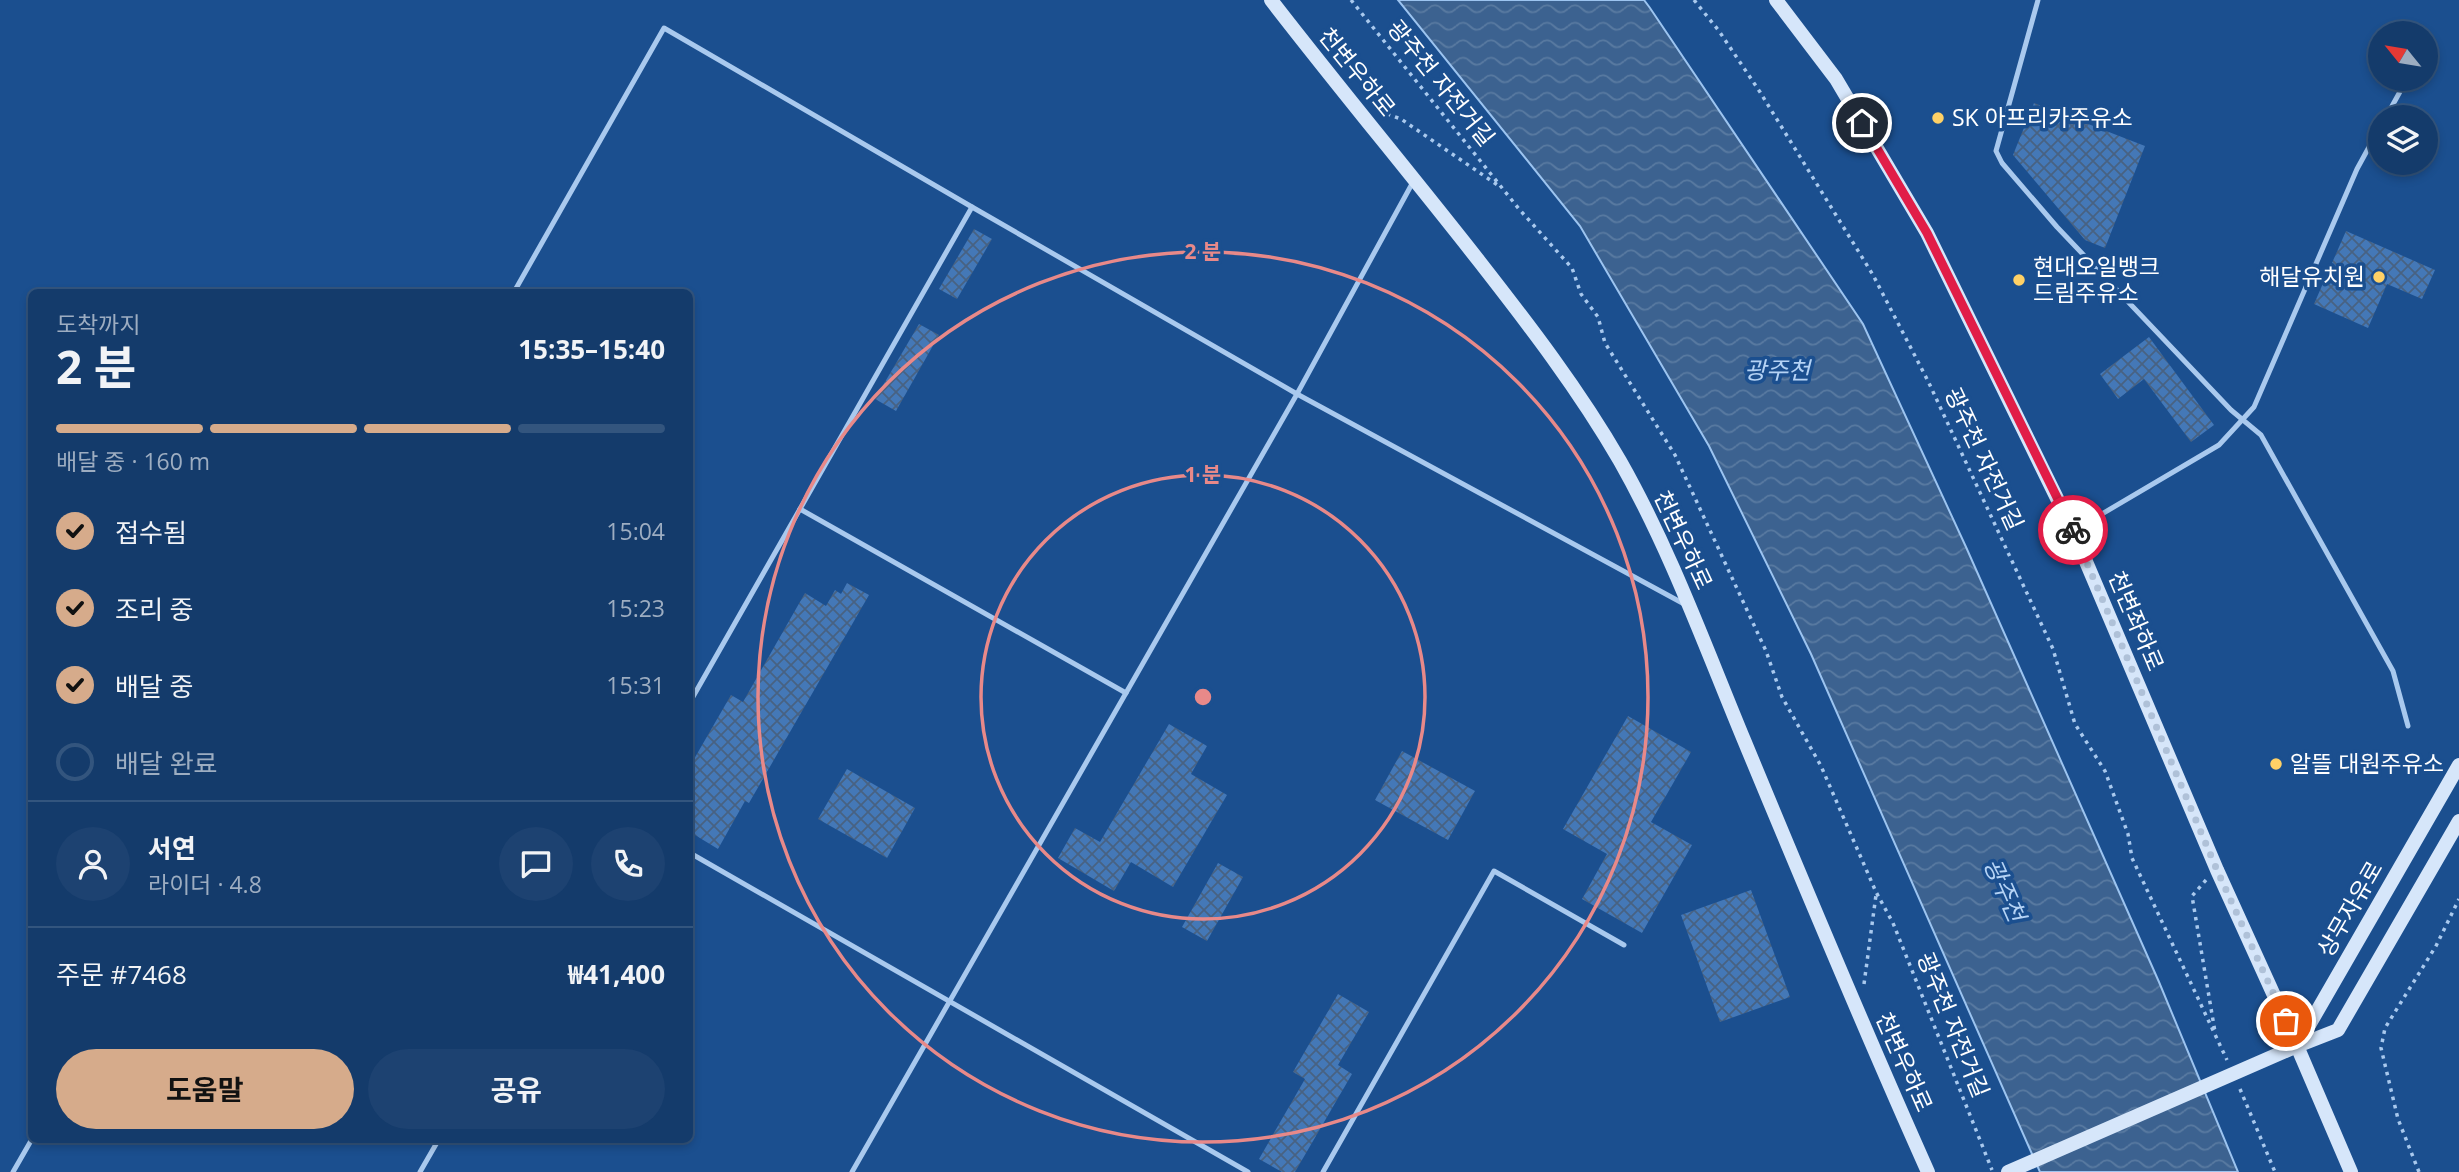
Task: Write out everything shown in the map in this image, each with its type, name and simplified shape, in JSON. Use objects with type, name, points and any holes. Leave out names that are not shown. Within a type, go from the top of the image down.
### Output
[{"type":"street","name":"천변우하로","points":[[1271,0],[1544,344],[1620,461],[1689,606],[1859,1018],[1928,1172]]},
{"type":"street","name":"천변좌하로","points":[[1776,0],[1836,79],[1927,233],[2073,531],[2217,870],[2351,1172]]},
{"type":"street","name":"상무자유로","points":[[2297,1046],[2459,765]]},
{"type":"street","points":[[2008,1172],[2338,1030],[2459,821]]},
{"type":"lane","points":[[2038,0],[1996,151],[2002,163],[2066,237],[2231,410],[2261,435],[2393,671],[2408,726]]},
{"type":"lane","points":[[516,289],[664,28],[1297,394],[1689,606]]},
{"type":"lane","points":[[2073,531],[2218,445],[2244,420],[2254,407],[2368,149]]},
{"type":"lane","points":[[852,1172],[1297,394],[1415,179]]},
{"type":"lane","points":[[693,697],[972,207]]},
{"type":"lane","points":[[800,509],[1126,694]]},
{"type":"lane","points":[[693,855],[1248,1172]]},
{"type":"lane","points":[[1323,1172],[1494,871],[1625,945]]},
{"type":"lane","points":[[13,1172],[30,1143]]},
{"type":"lane","points":[[420,1172],[437,1143]]},
{"type":"path","name":"광주천 자전거길","points":[[1351,0],[1504,189],[1572,268],[1581,294],[1598,317],[1605,343],[1675,456],[1766,651],[1782,697],[1821,766],[1892,923],[1993,1172]]},
{"type":"path","name":"광주천 자전거길","points":[[1694,0],[1719,31],[1760,92],[1859,252],[1928,381],[2053,649],[2075,724],[2105,771],[2128,834],[2132,858],[2227,1061]]},
{"type":"path","name":"광주천 자전거길","points":[[1348,100],[1401,118],[1504,189]]},
{"type":"path","name":"광주천 자전거길","points":[[2216,1038],[2192,896],[2217,870]]},
{"type":"path","points":[[1859,1018],[1876,892]]},
{"type":"path","points":[[2419,1172],[2398,1119],[2381,1048],[2385,1028],[2436,946],[2459,899]]},
{"type":"path","points":[[2238,1084],[2275,1172]]},
{"type":"water","name":"광주천","points":[[1398,0],[1644,0],[1650,8],[1863,324],[1966,547],[2159,982],[2238,1172],[2040,1172],[1811,654],[1709,446],[1580,226]]},
{"type":"building","points":[[2034,103],[2145,146],[2105,248],[2085,240],[2013,155]]},
{"type":"building","points":[[974,229],[992,239],[957,299],[939,289]]},
{"type":"building","name":"해달유치원","points":[[2346,231],[2435,270],[2422,299],[2387,284],[2368,328],[2314,304]]},
{"type":"building","points":[[919,324],[939,335],[896,411],[875,399]]},
{"type":"building","points":[[2149,337],[2214,425],[2191,442],[2144,379],[2118,399],[2100,374]]},
{"type":"building","points":[[847,583],[869,595],[749,803],[745,801],[718,849],[693,834],[693,761],[731,695],[743,702],[805,593],[826,606],[835,590],[841,594]]},
{"type":"building","points":[[1628,716],[1691,752],[1651,822],[1692,845],[1642,933],[1582,899],[1607,854],[1563,829]]},
{"type":"building","points":[[1169,724],[1207,746],[1191,774],[1227,795],[1173,887],[1131,862],[1114,891],[1058,858],[1075,828],[1100,842]]},
{"type":"building","points":[[1402,751],[1475,791],[1448,840],[1375,800]]},
{"type":"building","points":[[847,769],[915,808],[887,858],[818,819]]},
{"type":"building","points":[[1218,863],[1243,877],[1207,941],[1182,927]]},
{"type":"building","points":[[1751,890],[1790,997],[1720,1022],[1681,915]]},
{"type":"building","points":[[1338,994],[1369,1012],[1338,1065],[1352,1074],[1295,1172],[1282,1172],[1259,1159],[1305,1079],[1293,1072]]},
{"type":"way so far","points":[[2073,530],[2217,870],[2286,1021]]},
{"type":"place","name":"SK 아프리카주유소","points":[[1938,118]]},
{"type":"place","name":"해달유치원","points":[[2379,277]]},
{"type":"place","name":"현대오일뱅크 드림주유소","points":[[2019,280]]},
{"type":"place","name":"알뜰 대원주유소","points":[[2276,764]]},
{"type":"route","points":[[1862,123],[1927,233],[2073,530]]}]
